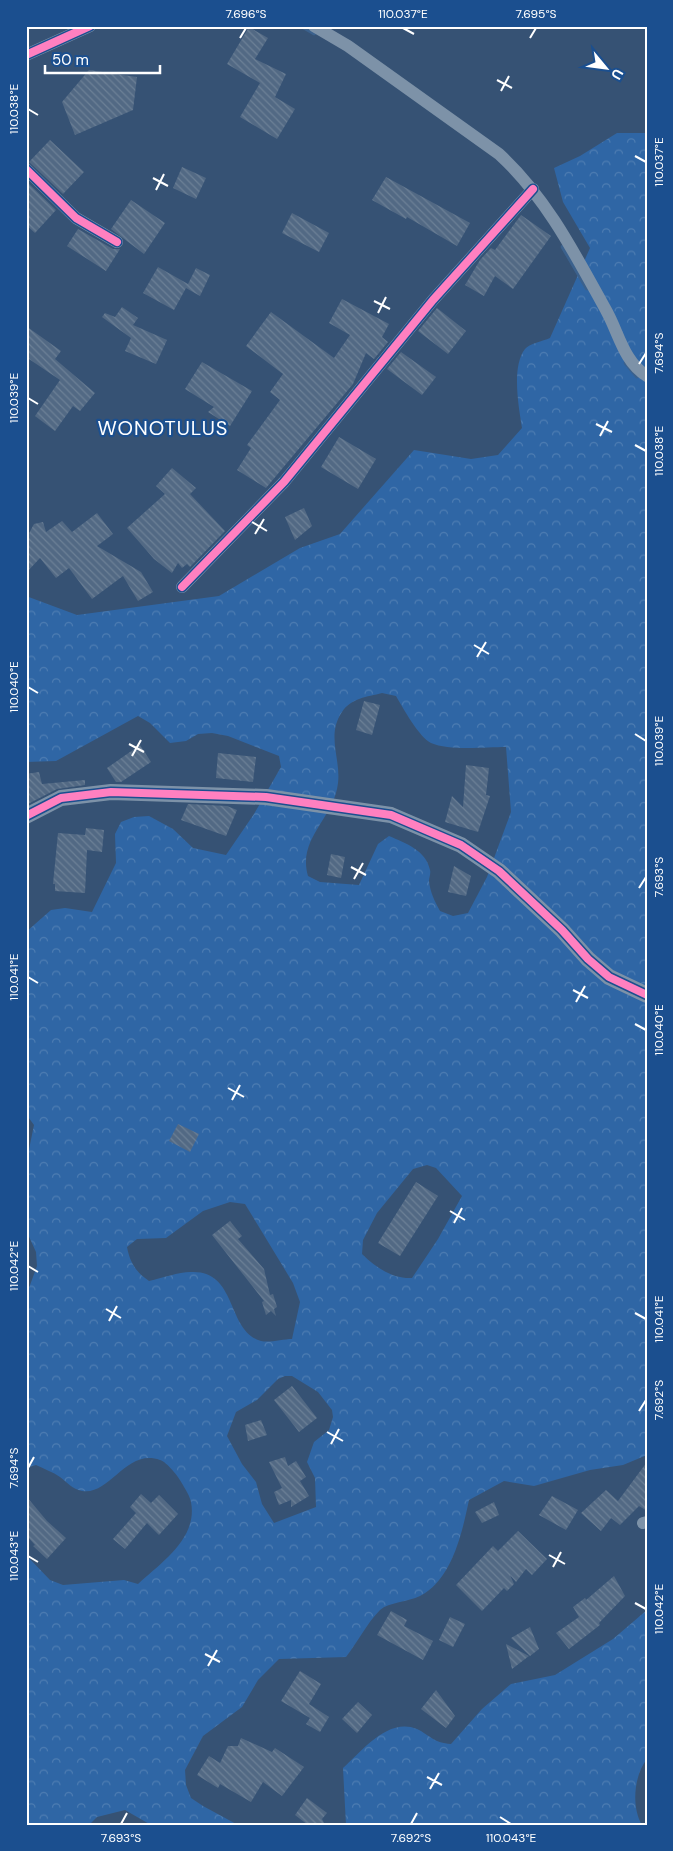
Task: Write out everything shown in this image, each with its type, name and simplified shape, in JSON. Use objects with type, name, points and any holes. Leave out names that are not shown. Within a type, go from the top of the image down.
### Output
[{"type":"street","points":[[26,55],[90,26]]},
{"type":"street","points":[[314,26],[348,46],[499,154],[550,212],[608,314],[633,365],[647,376]]},
{"type":"street","points":[[26,169],[76,218],[118,242]]},
{"type":"street","points":[[182,587],[284,482],[433,300],[532,190]]},
{"type":"street","points":[[26,816],[61,798],[110,792],[266,797],[391,815],[460,845],[499,871],[562,930],[588,959],[609,977],[647,995]]},
{"type":"green space","points":[[617,133],[647,133],[647,1455],[623,1465],[590,1470],[534,1486],[504,1481],[469,1500],[454,1554],[448,1567],[431,1589],[420,1596],[388,1605],[380,1610],[346,1657],[279,1659],[258,1680],[242,1707],[203,1736],[185,1770],[186,1785],[191,1798],[238,1825],[151,1825],[125,1810],[97,1817],[89,1825],[26,1825],[26,1555],[50,1580],[63,1585],[124,1580],[138,1584],[167,1558],[184,1538],[192,1515],[190,1500],[181,1482],[176,1474],[160,1460],[148,1458],[137,1460],[101,1487],[92,1491],[75,1489],[57,1475],[36,1465],[26,1468],[26,1296],[37,1266],[36,1252],[26,1230],[26,1164],[34,1125],[26,1114],[26,932],[51,910],[65,908],[92,912],[116,863],[115,834],[121,822],[134,817],[149,816],[173,829],[193,848],[226,855],[254,814],[281,767],[279,756],[228,736],[212,733],[198,734],[186,741],[170,743],[150,723],[138,716],[56,761],[26,762],[26,596],[77,615],[219,596],[300,548],[340,534],[414,450],[471,459],[498,455],[522,428],[517,388],[518,366],[521,357],[527,347],[550,338],[590,248],[563,202],[554,168],[580,156]],"holes":[[[382,693],[396,696],[416,729],[431,743],[457,748],[506,747],[511,812],[487,877],[468,913],[453,916],[440,911],[430,889],[430,871],[424,857],[414,848],[389,836],[378,844],[359,885],[320,882],[308,876],[307,850],[330,807],[338,783],[334,738],[337,721],[346,707],[360,699]],[[427,1165],[436,1168],[462,1196],[438,1239],[412,1278],[405,1278],[385,1272],[367,1259],[362,1254],[363,1240],[377,1213],[413,1169]],[[230,1202],[245,1204],[293,1283],[300,1302],[292,1339],[261,1341],[250,1335],[242,1326],[225,1290],[217,1281],[206,1274],[186,1272],[149,1281],[134,1267],[127,1247],[137,1239],[166,1238],[203,1211]],[[292,1376],[318,1392],[332,1410],[333,1417],[329,1430],[314,1442],[307,1462],[315,1478],[316,1507],[274,1523],[262,1504],[256,1482],[242,1464],[227,1436],[236,1412],[257,1400],[278,1379]]]},
{"type":"green space","points":[[647,1610],[647,1759],[639,1774],[635,1800],[642,1825],[346,1825],[343,1768],[376,1738],[396,1728],[406,1727],[417,1729],[436,1741],[451,1744],[482,1709],[511,1684],[555,1675],[613,1639]]},
{"type":"building","points":[[249,27],[268,38],[255,59],[286,74],[275,97],[295,109],[277,139],[240,117],[260,83],[227,64]]},
{"type":"building","points":[[89,70],[137,77],[133,110],[75,135],[62,102]]},
{"type":"building","points":[[50,140],[84,172],[63,194],[29,162]]},
{"type":"building","points":[[182,167],[206,178],[196,199],[173,188]]},
{"type":"building","points":[[386,177],[470,223],[457,246],[407,217],[406,219],[372,200]]},
{"type":"building","points":[[26,181],[56,210],[35,233],[26,225]]},
{"type":"building","points":[[131,200],[165,223],[144,254],[111,229]]},
{"type":"building","points":[[292,213],[329,233],[319,252],[282,233]]},
{"type":"building","points":[[521,215],[551,236],[513,289],[495,276],[484,296],[465,285],[480,260],[491,248],[495,250]]},
{"type":"building","points":[[78,229],[113,249],[120,249],[106,271],[67,246]]},
{"type":"building","points":[[158,267],[188,284],[196,268],[210,275],[200,296],[186,288],[174,310],[143,293]]},
{"type":"building","points":[[342,299],[389,324],[382,337],[388,342],[374,359],[366,353],[353,384],[266,488],[237,470],[251,448],[247,445],[280,400],[270,392],[283,374],[246,346],[271,312],[334,358],[350,335],[329,323]]},
{"type":"building","points":[[122,307],[138,318],[133,325],[167,340],[156,364],[125,351],[131,338],[102,317],[105,313],[115,317]]},
{"type":"building","points":[[437,308],[466,331],[448,354],[418,331]]},
{"type":"building","points":[[26,326],[61,351],[55,359],[95,393],[80,411],[73,406],[55,431],[35,416],[60,380],[26,357]]},
{"type":"building","points":[[401,352],[436,377],[422,395],[387,369]]},
{"type":"building","points":[[202,362],[252,391],[230,426],[208,412],[214,407],[185,389]]},
{"type":"building","points":[[339,437],[376,459],[358,489],[321,467]]},
{"type":"building","points":[[172,468],[196,488],[190,494],[225,531],[190,567],[187,564],[182,568],[178,563],[172,573],[154,559],[127,528],[165,494],[156,486]]},
{"type":"building","points":[[304,508],[312,526],[295,540],[285,517]]},
{"type":"building","points":[[97,513],[113,534],[97,546],[141,572],[153,592],[138,601],[123,576],[92,599],[69,568],[56,578],[40,558],[26,573],[26,539],[34,524],[43,522],[46,532],[62,521],[72,532]]},
{"type":"building","points":[[364,701],[380,705],[372,735],[356,730]]},
{"type":"building","points":[[140,745],[151,762],[121,782],[116,782],[107,768]]},
{"type":"building","points":[[218,753],[256,757],[253,782],[216,778]]},
{"type":"building","points":[[466,765],[489,768],[486,795],[490,796],[478,832],[445,822],[452,796],[463,807]]},
{"type":"building","points":[[39,772],[42,784],[85,780],[85,785],[57,789],[26,805],[26,774]]},
{"type":"building","points":[[188,804],[227,806],[237,810],[226,836],[181,820]]},
{"type":"building","points":[[86,828],[104,830],[102,852],[87,850],[85,893],[55,891],[55,884],[53,884],[58,833],[85,835]]},
{"type":"building","points":[[331,854],[345,857],[341,878],[327,875]]},
{"type":"building","points":[[454,866],[471,876],[466,896],[448,892]]},
{"type":"building","points":[[178,1124],[199,1134],[190,1152],[169,1141]]},
{"type":"building","points":[[416,1182],[438,1196],[400,1256],[378,1243]]},
{"type":"building","points":[[230,1221],[242,1236],[238,1239],[264,1269],[270,1295],[273,1294],[277,1307],[274,1309],[276,1316],[271,1311],[266,1315],[262,1302],[264,1301],[212,1235]]},
{"type":"building","points":[[292,1386],[317,1418],[299,1432],[274,1400]]},
{"type":"building","points":[[261,1420],[267,1435],[248,1441],[245,1425]]},
{"type":"building","points":[[285,1457],[288,1466],[296,1461],[306,1477],[300,1481],[309,1496],[291,1507],[291,1500],[279,1505],[274,1492],[282,1488],[269,1462]]},
{"type":"building","points":[[647,1462],[647,1511],[639,1506],[620,1525],[611,1518],[601,1531],[581,1513],[606,1490],[618,1501]]},
{"type":"building","points":[[141,1494],[151,1503],[159,1495],[178,1514],[159,1535],[147,1523],[125,1549],[113,1539],[136,1513],[130,1507]]},
{"type":"building","points":[[26,1496],[47,1521],[66,1538],[47,1559],[33,1546],[35,1545],[26,1535]]},
{"type":"building","points":[[552,1496],[578,1510],[566,1530],[539,1515]]},
{"type":"building","points":[[494,1502],[499,1515],[482,1523],[475,1512]]},
{"type":"building","points":[[518,1531],[547,1559],[532,1575],[526,1569],[516,1582],[510,1575],[514,1584],[507,1591],[504,1588],[482,1611],[456,1585],[493,1546],[498,1551]]},
{"type":"building","points":[[614,1576],[625,1596],[599,1623],[600,1625],[569,1649],[556,1633],[579,1617],[573,1607],[585,1598],[586,1600]]},
{"type":"building","points":[[391,1611],[407,1620],[404,1626],[433,1641],[423,1660],[377,1635]]},
{"type":"building","points":[[450,1617],[465,1624],[453,1647],[439,1640]]},
{"type":"building","points":[[530,1627],[539,1649],[530,1656],[511,1638]]},
{"type":"building","points":[[506,1644],[529,1656],[512,1669]]},
{"type":"building","points":[[300,1671],[321,1684],[309,1704],[329,1717],[320,1732],[306,1724],[310,1718],[281,1701]]},
{"type":"building","points":[[436,1690],[455,1716],[446,1728],[421,1709]]},
{"type":"building","points":[[358,1702],[372,1715],[357,1733],[342,1719]]},
{"type":"building","points":[[241,1738],[272,1752],[275,1748],[304,1767],[282,1796],[263,1782],[251,1802],[220,1784],[218,1788],[197,1775],[209,1756],[220,1763],[228,1746],[238,1746]]},
{"type":"building","points":[[307,1798],[327,1813],[322,1819],[325,1825],[308,1825],[295,1815]]},
{"type":"waterway","points":[[302,26],[314,33]]},
{"type":"waterway","points":[[563,247],[587,288]]},
{"type":"waterway","points":[[626,363],[637,376]]},
{"type":"cycle path","points":[[26,55],[90,26]]},
{"type":"cycle path","points":[[26,169],[76,218],[117,242]]},
{"type":"cycle path","points":[[182,587],[284,482],[433,300],[533,189]]},
{"type":"cycle path","points":[[26,816],[61,798],[111,792],[266,797],[391,815],[461,845],[499,871],[562,930],[588,959],[609,977],[647,995]]},
{"type":"district","name":"WONOTULUS","points":[[163,428]]}]
